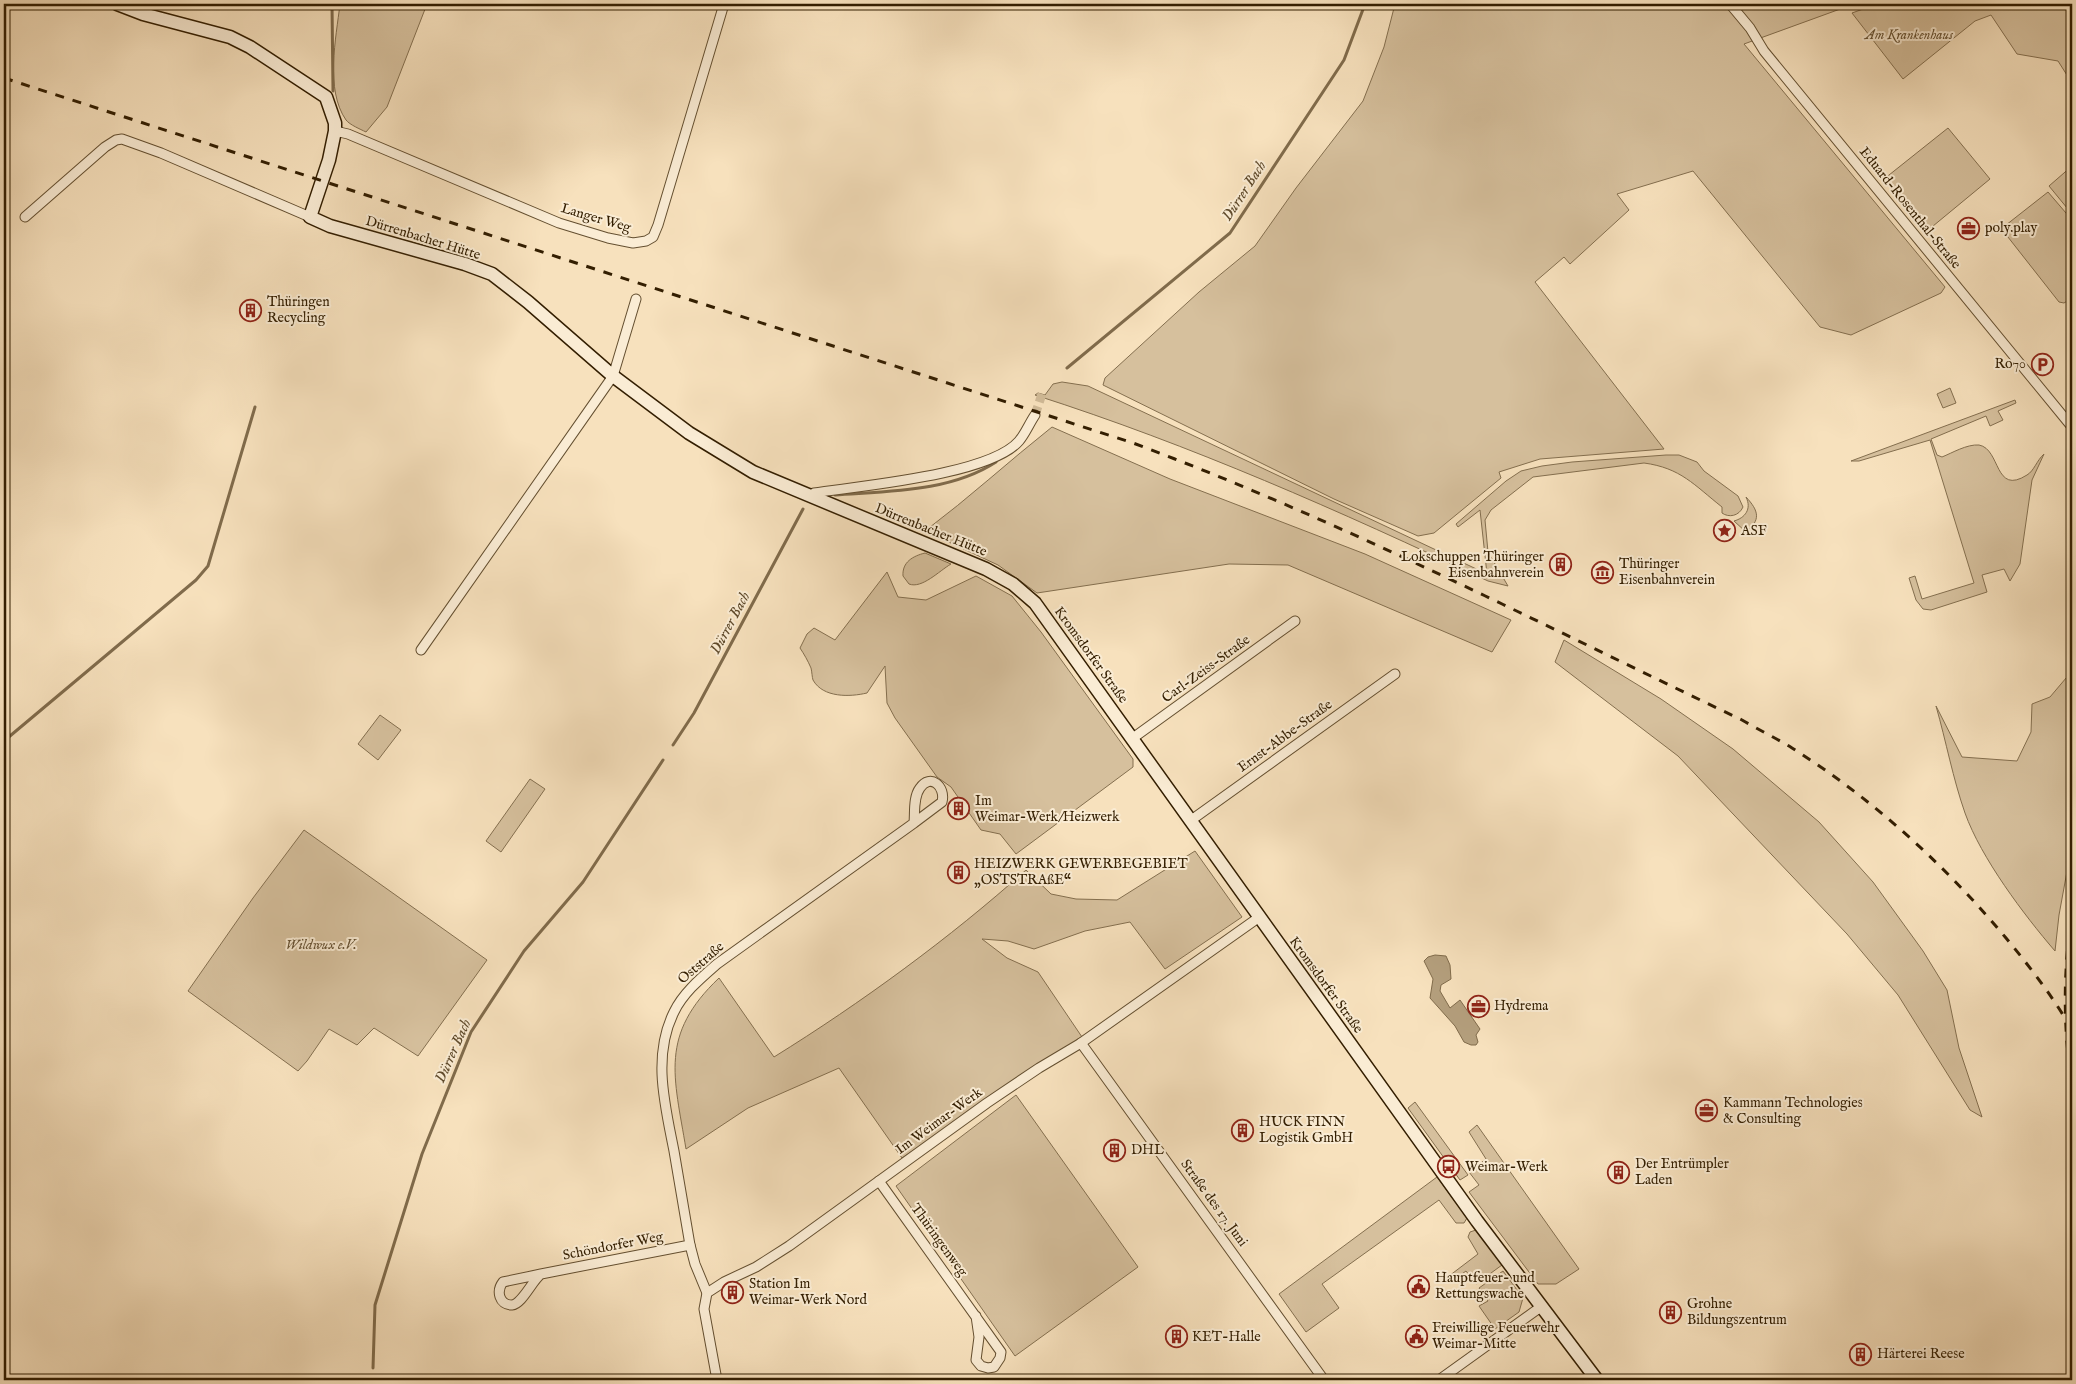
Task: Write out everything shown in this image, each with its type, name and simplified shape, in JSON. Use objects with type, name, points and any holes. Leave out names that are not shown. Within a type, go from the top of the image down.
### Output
[{"type":"street","points":[[117,4],[143,14],[230,38],[250,47],[326,97],[335,123],[335,131],[329,160],[310,217]]},
{"type":"street","name":"Langer Weg","points":[[335,131],[348,134],[559,224],[633,243],[646,241],[653,237],[658,225],[724,4]]},
{"type":"street","name":"Eduard-Rosenthal-Straße","points":[[1730,4],[1750,28],[1764,51],[2072,427]]},
{"type":"street","name":"Dürrenbacher Hütte","points":[[25,217],[105,147],[116,140],[122,139],[161,153],[330,226],[465,264],[492,274],[528,302],[613,376],[689,432],[753,472],[986,569],[1013,584],[1035,604]]},
{"type":"street","points":[[421,650],[613,376],[636,299]]},
{"type":"street","name":"Dürrenbacher Hütte","points":[[810,496],[814,493],[931,476],[972,466],[1005,452],[1018,442],[1034,415]]},
{"type":"street","name":"Kromsdorfer Straße","points":[[1035,604],[1258,918],[1477,1221],[1597,1380]]},
{"type":"street","name":"Carl-Zeiss-Straße","points":[[1132,738],[1295,621]]},
{"type":"street","name":"Ernst-Abbe-Straße","points":[[1190,821],[1395,674]]},
{"type":"street","name":"Oststraße","points":[[707,1293],[690,1245],[662,1086],[663,1050],[674,1011],[695,983],[716,964],[914,824],[942,802],[944,796],[939,785],[931,782],[924,783],[919,789],[916,795],[914,824]]},
{"type":"street","name":"Im Weimar-Werk","points":[[707,1293],[724,1282],[756,1267],[789,1246],[986,1103],[1081,1043],[1258,918]]},
{"type":"street","name":"Straße des 17. Juni","points":[[1081,1043],[1324,1380]]},
{"type":"street","name":"Thüringenweg","points":[[879,1180],[976,1316],[1001,1352],[1000,1358],[994,1367],[981,1366],[976,1360],[979,1337],[976,1316]]},
{"type":"street","name":"Schöndorfer Weg","points":[[541,1274],[532,1282],[519,1302],[506,1304],[500,1298],[499,1289],[507,1280],[690,1245]]},
{"type":"street","points":[[707,1293],[704,1309],[717,1380]]},
{"type":"street","points":[[1439,1380],[1542,1306]]},
{"type":"green space","points":[[340,4],[427,4],[387,107],[366,132],[346,120],[336,94],[334,64]]},
{"type":"green space","points":[[1395,4],[1854,4],[1744,44],[1945,287],[1941,293],[1851,335],[1820,327],[1693,171],[1617,194],[1629,210],[1570,264],[1564,257],[1535,282],[1664,449],[1540,459],[1499,472],[1501,478],[1434,533],[1418,536],[1334,499],[1103,385],[1105,378],[1199,292],[1255,246],[1296,188],[1363,101],[1384,47]]},
{"type":"green space","name":"Am Krankenhaus","points":[[1877,4],[2072,4],[2072,83],[2058,61],[2017,54],[1991,15],[1975,21],[1903,79],[1852,13]]},
{"type":"green space","points":[[1948,128],[1990,179],[1927,231],[1884,179]]},
{"type":"green space","points":[[2072,166],[2072,214],[2049,186]]},
{"type":"green space","points":[[2048,192],[2072,220],[2072,298],[2064,303],[2059,302],[2004,232],[2006,225]]},
{"type":"green space","points":[[1062,382],[1088,386],[1487,574],[1480,510],[1458,527],[1456,524],[1506,481],[1521,471],[1572,462],[1679,455],[1697,462],[1704,471],[1738,496],[1743,507],[1736,514],[1731,516],[1725,515],[1722,513],[1722,507],[1678,473],[1657,465],[1644,463],[1533,477],[1491,510],[1485,520],[1488,552],[1508,586],[1488,581],[1377,529],[1208,457],[1093,414],[1035,395],[1038,393],[1045,395],[1053,384]]},
{"type":"green space","points":[[1950,388],[1956,403],[1943,408],[1937,394]]},
{"type":"green space","points":[[2015,400],[2016,403],[1998,411],[2003,420],[1990,426],[1986,416],[1931,439],[1937,455],[1942,457],[1970,446],[1979,445],[1986,448],[2003,476],[2009,480],[2016,480],[2027,475],[2044,454],[2032,480],[2020,564],[2010,581],[2004,569],[1982,575],[1987,592],[1931,610],[1923,609],[1916,600],[1909,578],[1915,576],[1922,599],[1974,583],[1930,440],[1859,461],[1851,461]]},
{"type":"green space","points":[[1052,427],[1170,479],[1365,554],[1511,620],[1492,652],[1288,565],[1229,564],[1037,593],[998,565],[925,531]]},
{"type":"green space","points":[[1746,497],[1756,511],[1756,519],[1751,528],[1746,532],[1734,521],[1741,518],[1748,509]]},
{"type":"green space","points":[[925,553],[951,564],[925,582],[914,585],[909,584],[903,576],[906,563],[916,556]]},
{"type":"green space","points":[[887,572],[898,597],[926,600],[976,576],[1012,596],[1041,632],[1133,759],[1133,767],[1016,854],[1000,834],[981,830],[951,787],[937,777],[895,718],[887,703],[885,666],[867,693],[837,695],[817,686],[813,680],[810,665],[800,648],[807,634],[814,628],[835,640]]},
{"type":"green space","points":[[1564,640],[1661,699],[1733,749],[1819,822],[1873,882],[1923,951],[1947,990],[1959,1048],[1982,1117],[1970,1110],[1898,995],[1847,934],[1678,756],[1555,662]]},
{"type":"green space","points":[[2072,671],[2072,844],[2059,915],[2055,951],[2004,885],[1972,830],[1957,787],[1936,706],[1962,757],[2017,761],[2031,732],[2032,704],[2050,697]]},
{"type":"green space","points":[[380,715],[401,730],[378,760],[358,744]]},
{"type":"green space","points":[[530,779],[545,789],[501,852],[486,841]]},
{"type":"green space","name":"Wildwux e.V.","points":[[304,830],[487,960],[418,1056],[374,1028],[357,1045],[329,1029],[298,1071],[188,991],[253,898]]},
{"type":"green space","points":[[1195,851],[1242,917],[1165,969],[1130,922],[1085,931],[1034,949],[1008,941],[982,939],[1007,958],[1038,972],[1082,1037],[902,1158],[839,1068],[748,1108],[686,1149],[675,1078],[679,1038],[687,1018],[700,999],[719,978],[774,1057],[839,1015],[904,969],[967,920],[1026,870],[1051,894],[1076,899],[1117,900]]},
{"type":"green space","points":[[1016,1095],[1138,1267],[1015,1356],[896,1186]]},
{"type":"green space","points":[[1415,1102],[1468,1175],[1460,1180],[1408,1108]]},
{"type":"green space","points":[[1477,1125],[1579,1269],[1556,1284],[1538,1284],[1469,1192],[1479,1185],[1469,1172],[1486,1159],[1469,1132]]},
{"type":"green space","points":[[1437,1177],[1467,1218],[1464,1223],[1456,1223],[1439,1200],[1322,1284],[1339,1308],[1306,1332],[1279,1294]]},
{"type":"green space","points":[[1476,1230],[1502,1265],[1476,1284],[1466,1271],[1452,1281],[1449,1276],[1478,1254],[1468,1237],[1470,1232]]},
{"type":"green space","points":[[1503,1271],[1523,1298],[1519,1312],[1495,1329],[1479,1306],[1488,1301],[1479,1288]]},
{"type":"shaded area","points":[[1435,955],[1446,956],[1450,965],[1451,979],[1441,985],[1440,991],[1450,1008],[1460,1000],[1480,1029],[1476,1035],[1478,1042],[1476,1045],[1464,1042],[1455,1026],[1430,998],[1433,979],[1424,961],[1428,957]]},
{"type":"waterway","points":[[332,4],[333,91]]},
{"type":"waterway","name":"Dürrer Bach","points":[[1067,368],[1230,233],[1344,60],[1365,4]]},
{"type":"waterway","points":[[4,741],[196,580],[208,566],[255,407]]},
{"type":"waterway","name":"Dürrer Bach","points":[[835,495],[898,491],[939,485],[978,472],[996,462]]},
{"type":"waterway","name":"Dürrer Bach","points":[[673,745],[694,713],[803,509]]},
{"type":"waterway","name":"Dürrer Bach","points":[[373,1368],[375,1305],[422,1154],[471,1032],[524,951],[583,882],[663,760]]},
{"type":"tunnel","points":[[1035,415],[1042,394]]},
{"type":"railway","points":[[4,78],[1133,443],[1211,473],[1365,540],[1742,720],[1786,744],[1822,768],[1879,811],[1933,859],[1983,911],[2050,994],[2072,1030]]},
{"type":"railway","points":[[2072,915],[2067,957],[2065,1000],[2072,1084]]},
{"type":"place","name":"poly.play","points":[[1969,228]]},
{"type":"place","name":"Thüringen Recycling","points":[[251,310]]},
{"type":"place","name":"Ro70","points":[[2042,364]]},
{"type":"place","name":"ASF","points":[[1725,531]]},
{"type":"place","name":"Lokschuppen Thüringer Eisenbahnverein","points":[[1560,565]]},
{"type":"place","name":"Thüringer Eisenbahnverein","points":[[1603,572]]},
{"type":"place","name":"Im Weimar-Werk/Heizwerk","points":[[959,809]]},
{"type":"place","name":"HEIZWERK GEWERBEGEBIET „OSTSTRAßE“","points":[[958,872]]},
{"type":"place","name":"Hydrema","points":[[1478,1006]]},
{"type":"place","name":"Kammann Technologies & Consulting","points":[[1707,1111]]},
{"type":"place","name":"HUCK FINN Logistik GmbH","points":[[1243,1130]]},
{"type":"place","name":"DHL","points":[[1115,1150]]},
{"type":"place","name":"Weimar-Werk","points":[[1449,1167]]},
{"type":"place","name":"Der Entrümpler Laden","points":[[1619,1172]]},
{"type":"place","name":"Hauptfeuer- und Rettungswache","points":[[1419,1286]]},
{"type":"place","name":"Station Im Weimar-Werk Nord","points":[[733,1292]]},
{"type":"place","name":"Grohne Bildungszentrum","points":[[1671,1312]]},
{"type":"place","name":"Freiwillige Feuerwehr Weimar-Mitte","points":[[1416,1336]]},
{"type":"place","name":"KET-Halle","points":[[1176,1337]]},
{"type":"place","name":"Härterei Reese","points":[[1861,1354]]}]
